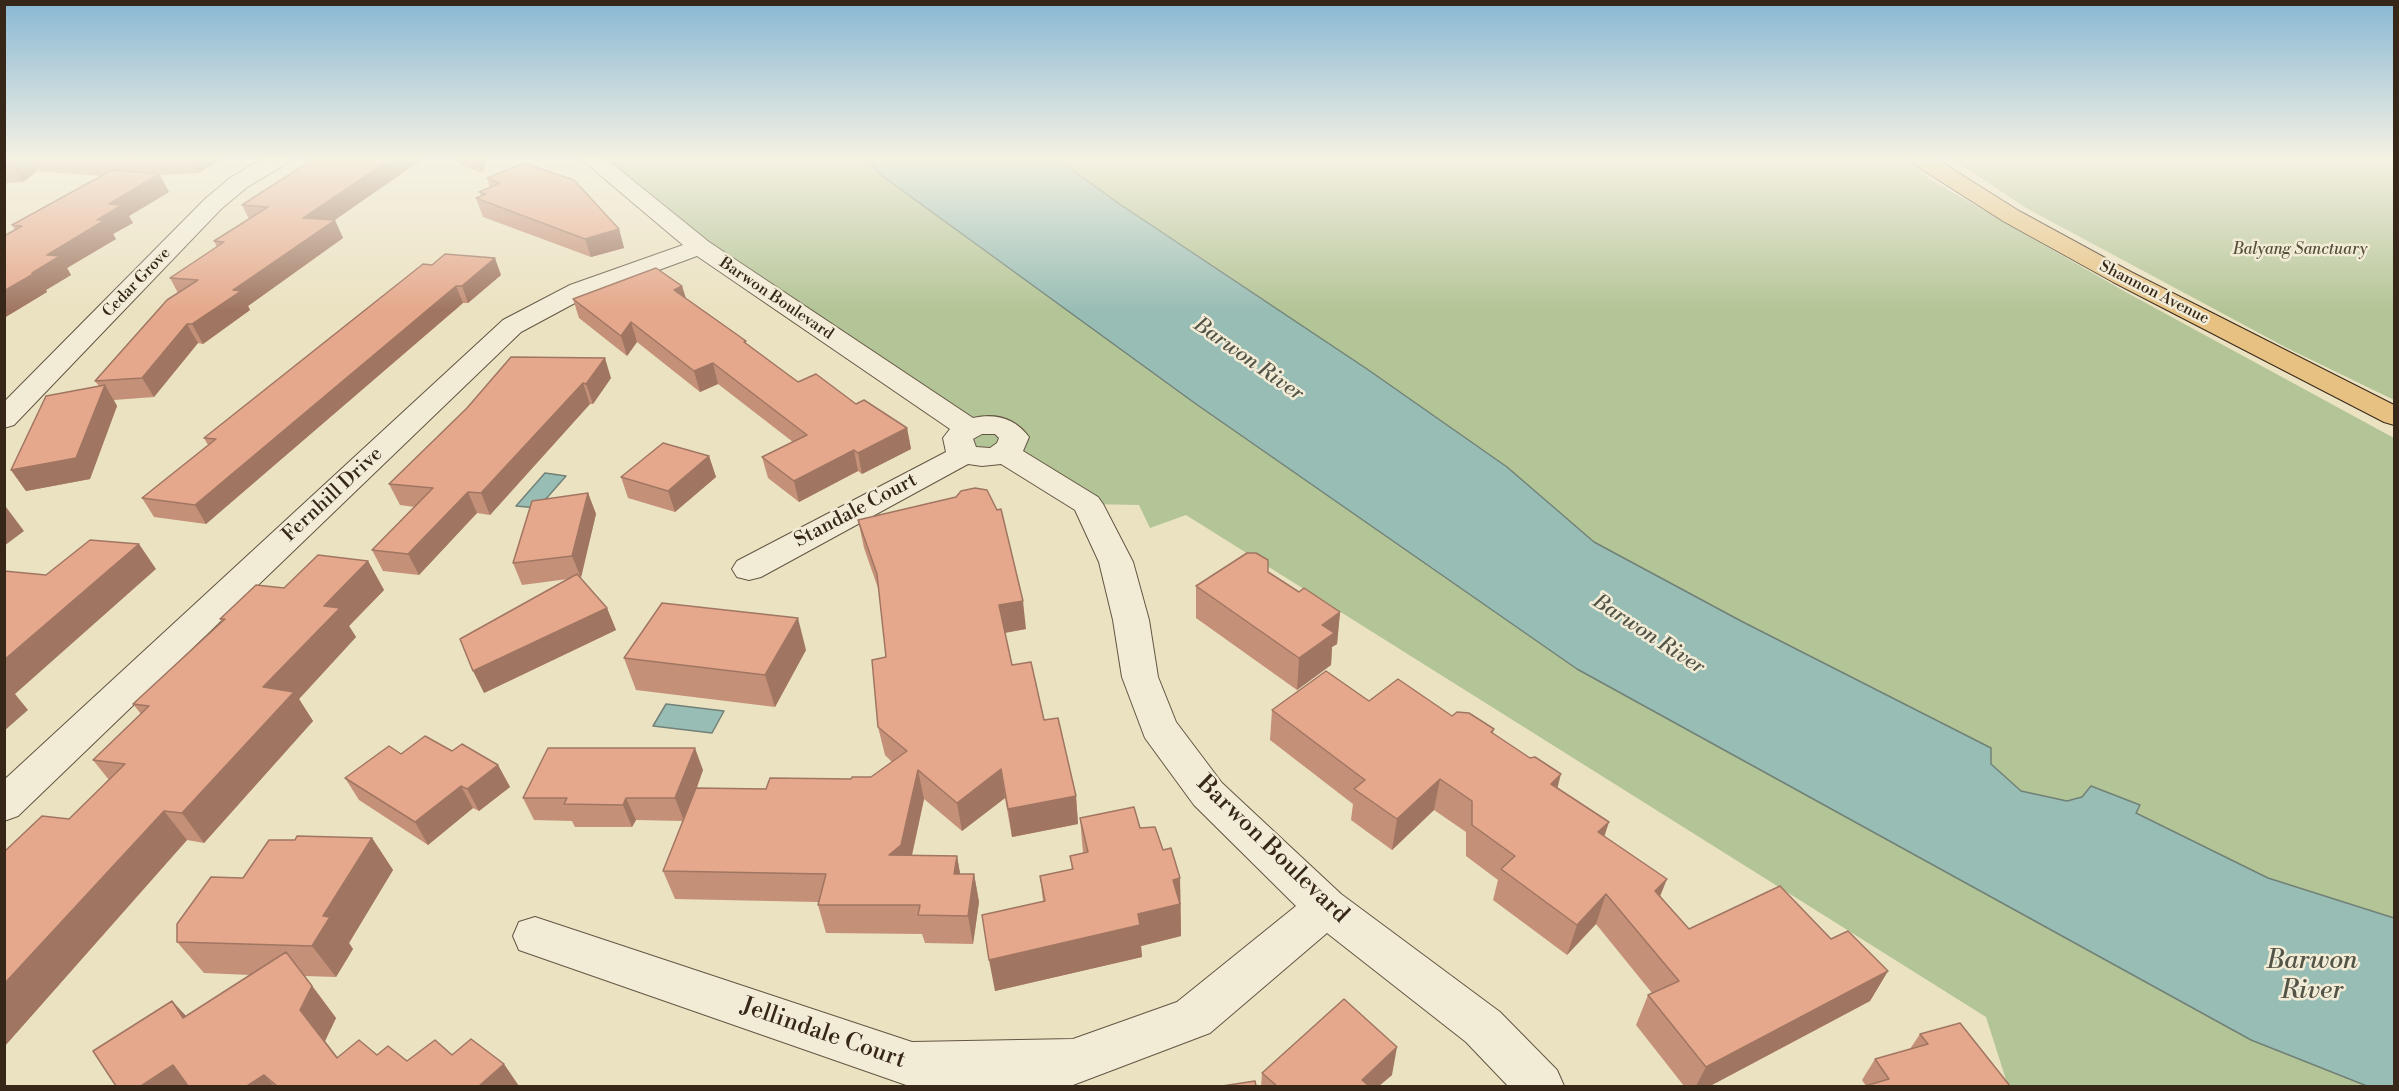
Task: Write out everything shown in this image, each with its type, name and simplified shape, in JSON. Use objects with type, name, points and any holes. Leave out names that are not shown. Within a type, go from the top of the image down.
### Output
[{"type":"main road","name":"Shannon Avenue","points":[[2000,209],[2112,271],[2394,416]]},
{"type":"street","name":"Cedar Grove","points":[[4,419],[208,209]]},
{"type":"street","name":"Barwon Boulevard","points":[[653,209],[700,247],[966,441],[977,426],[996,425],[1011,432],[1014,442],[1003,452],[1087,504],[1116,562],[1131,620],[1140,677],[1159,728],[1208,794],[1326,907],[1483,1027],[1540,1086]]},
{"type":"street","name":"Fernhill Drive","points":[[4,805],[512,326],[540,307],[569,294],[700,247]]},
{"type":"street","name":"Standale Court","points":[[749,569],[966,441]]},
{"type":"street","name":"Jellindale Court","points":[[535,936],[912,1065],[1073,1062],[1193,1018],[1326,907]]},
{"type":"green space","points":[[660,209],[928,209],[1196,404],[1578,669],[2251,1040],[2367,1086],[2008,1086],[1986,1017],[1186,515],[1150,528],[1139,505],[1087,504],[1003,453],[979,458],[962,433]]},
{"type":"green space","points":[[1127,209],[1981,209],[2122,290],[2394,438],[2394,918],[2268,878],[2135,812],[2140,805],[2092,786],[2082,797],[2067,801],[2021,791],[1991,764],[1991,748],[1741,621],[1594,542],[1507,467],[1367,369]]},
{"type":"green space","name":"Balyang Sanctuary","points":[[2028,209],[2394,209],[2394,400],[2287,348]]},
{"type":"water","name":"Barwon River","points":[[928,209],[1127,209],[1367,369],[1507,467],[1594,542],[1741,621],[1991,748],[1991,764],[2021,791],[2067,801],[2082,797],[2091,786],[2140,805],[2136,813],[2268,878],[2394,918],[2394,1086],[2367,1086],[2251,1040],[1577,669],[1196,404]]},
{"type":"water","points":[[545,473],[566,476],[538,508],[516,506]]},
{"type":"water","points":[[666,704],[724,711],[712,733],[653,726]]},
{"type":"building","points":[[41,209],[115,209],[97,220],[105,220],[47,255],[60,256],[4,291],[4,236],[22,226],[12,225]]},
{"type":"building","points":[[265,209],[316,209],[303,218],[335,220],[233,290],[241,291],[192,324],[187,324],[142,378],[95,381],[167,300],[198,280],[170,278],[224,242],[214,241]]},
{"type":"building","points":[[505,209],[601,209],[619,229],[585,239]]},
{"type":"building","points":[[445,254],[495,258],[462,286],[456,286],[195,505],[142,498],[216,439],[204,438],[423,264],[432,265]]},
{"type":"building","points":[[656,268],[682,286],[674,290],[746,341],[744,342],[798,382],[816,374],[856,404],[864,400],[907,428],[858,453],[854,450],[794,481],[762,457],[807,435],[713,363],[694,371],[631,322],[621,336],[573,299]]},
{"type":"building","points":[[511,357],[605,358],[586,384],[583,383],[481,493],[468,492],[408,554],[372,550],[433,488],[389,484],[467,408]]},
{"type":"building","points":[[105,385],[76,458],[11,470],[46,396]]},
{"type":"building","points":[[663,443],[709,456],[668,491],[621,477]]},
{"type":"building","points":[[975,488],[987,490],[997,510],[1001,509],[1023,601],[999,605],[1012,665],[1031,662],[1044,720],[1058,718],[1076,796],[1008,809],[1001,769],[957,803],[918,770],[901,845],[889,855],[957,856],[954,874],[974,874],[968,916],[918,915],[920,905],[818,905],[826,874],[663,871],[696,788],[766,789],[770,778],[851,779],[852,777],[871,777],[907,751],[878,727],[872,660],[886,657],[877,574],[858,520],[956,497],[961,491]]},
{"type":"building","points":[[588,493],[572,556],[513,563],[532,501]]},
{"type":"building","points":[[90,540],[139,544],[4,660],[4,571],[46,575]]},
{"type":"building","points":[[1247,553],[1256,553],[1268,560],[1268,572],[1299,592],[1304,588],[1340,612],[1322,625],[1334,633],[1299,658],[1196,586]]},
{"type":"building","points":[[318,555],[368,561],[324,606],[340,608],[263,687],[294,692],[182,813],[164,811],[4,984],[4,852],[42,816],[69,819],[125,764],[93,760],[149,706],[133,704],[225,619],[220,619],[256,585],[284,588]]},
{"type":"building","points":[[577,574],[607,608],[473,671],[460,639]]},
{"type":"building","points":[[662,603],[798,618],[765,675],[624,658]]},
{"type":"building","points":[[1326,671],[1369,701],[1398,679],[1452,716],[1457,712],[1469,713],[1494,729],[1491,732],[1530,758],[1535,757],[1561,774],[1551,784],[1609,822],[1598,832],[1667,879],[1655,891],[1689,929],[1780,886],[1831,939],[1848,931],[1888,971],[1706,1067],[1648,995],[1679,981],[1606,894],[1577,925],[1501,869],[1515,856],[1472,825],[1472,801],[1440,779],[1397,819],[1354,789],[1365,780],[1272,710]]},
{"type":"building","points":[[425,736],[452,751],[462,744],[498,765],[467,789],[461,786],[415,822],[345,778],[389,746],[401,754]]},
{"type":"building","points":[[548,748],[695,748],[675,798],[626,798],[623,805],[564,804],[567,798],[523,798]]},
{"type":"building","points":[[1134,807],[1140,828],[1155,827],[1163,850],[1171,848],[1180,878],[1173,880],[1180,904],[1138,914],[1140,925],[989,960],[982,915],[1045,901],[1040,876],[1073,869],[1070,856],[1088,852],[1080,818]]},
{"type":"building","points":[[297,836],[372,838],[323,916],[330,917],[312,946],[177,942],[177,924],[211,877],[243,878],[269,840],[295,840]]},
{"type":"building","points":[[286,952],[312,986],[300,1010],[337,1058],[359,1040],[377,1055],[388,1046],[407,1061],[435,1040],[452,1055],[471,1039],[504,1064],[479,1086],[277,1086],[264,1075],[247,1086],[188,1086],[173,1065],[141,1086],[116,1086],[93,1051],[172,1001],[183,1018]]},
{"type":"building","points":[[1344,999],[1397,1047],[1362,1080],[1369,1086],[1277,1086],[1262,1073]]},
{"type":"building","points":[[1960,1023],[2010,1086],[1865,1086],[1889,1079],[1875,1059],[1928,1044],[1920,1034]]},
{"type":"building","points":[[1255,1081],[1256,1086],[1222,1086]]}]
